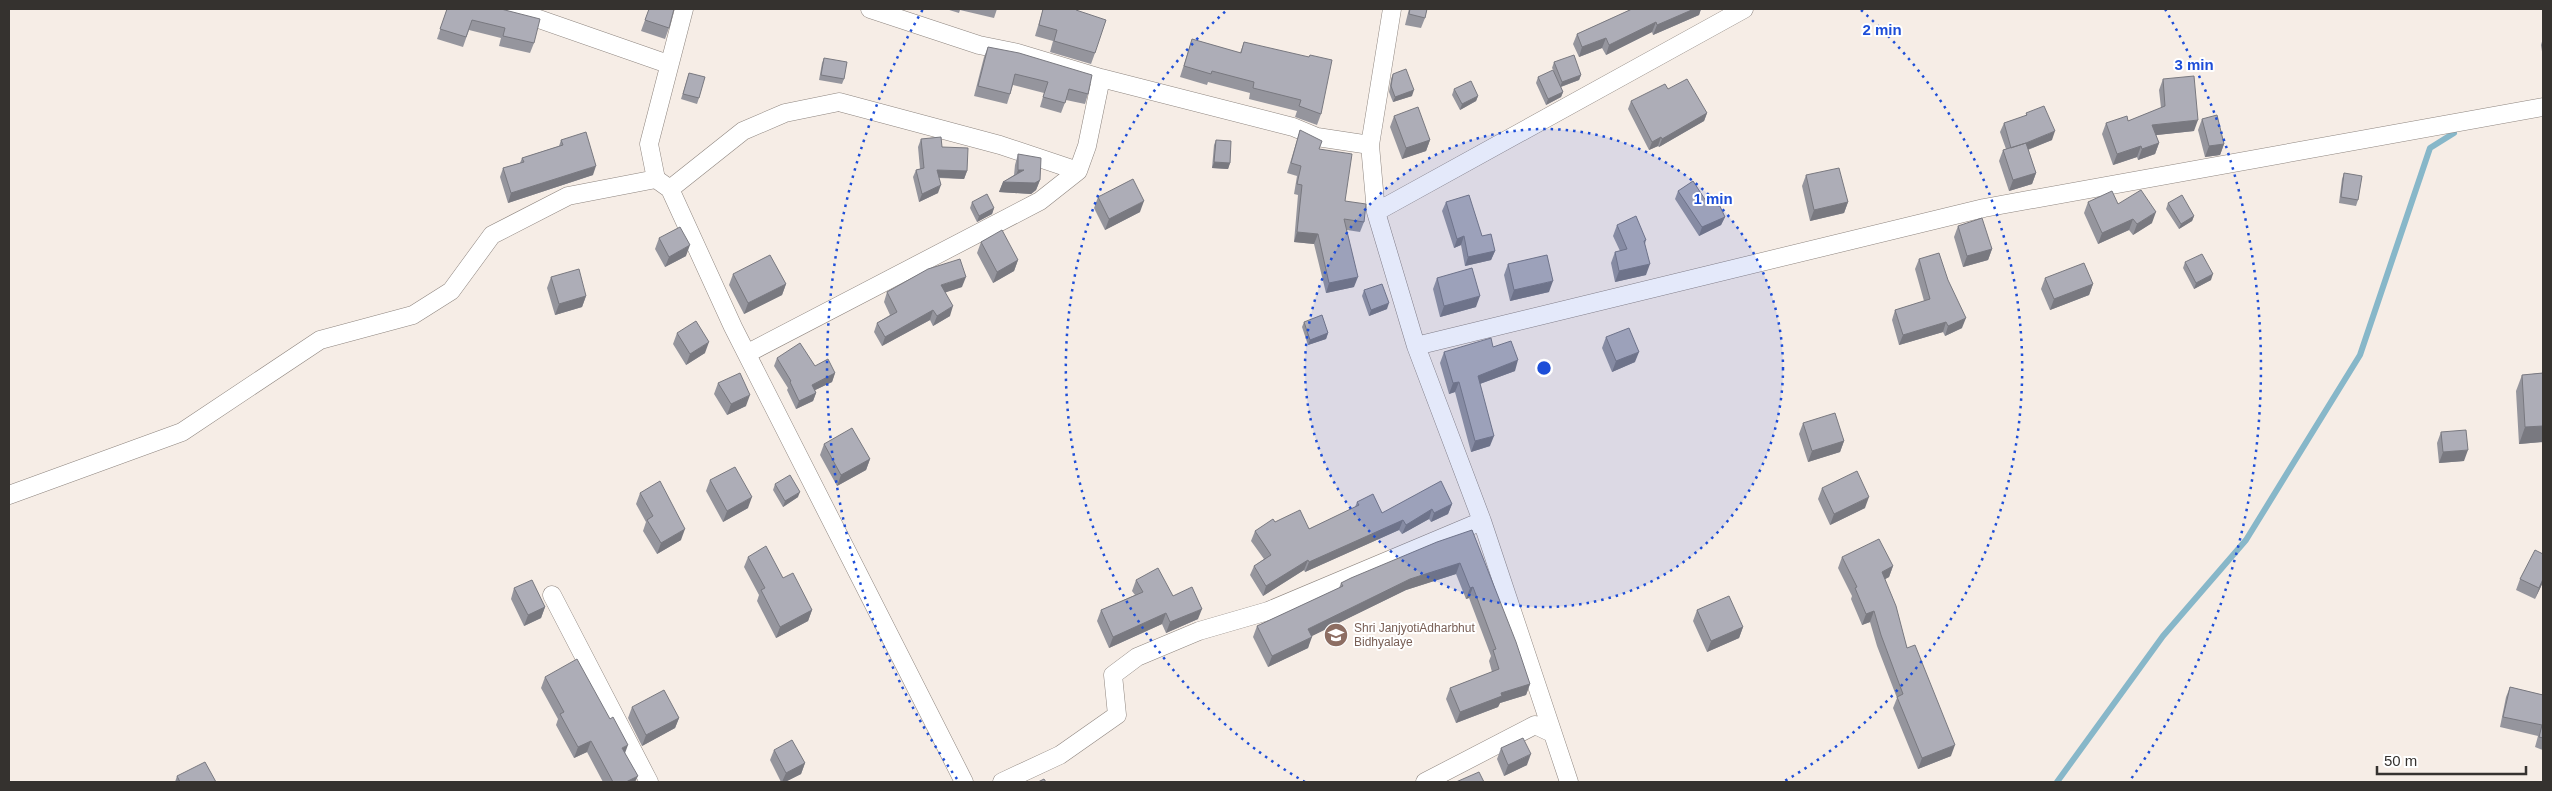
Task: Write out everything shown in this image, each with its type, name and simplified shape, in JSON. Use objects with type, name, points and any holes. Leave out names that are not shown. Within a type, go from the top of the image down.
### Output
[{"type":"street","points":[[510,9],[668,64]]},
{"type":"street","points":[[684,9],[668,64],[649,144],[663,184],[732,326],[748,354],[964,782]]},
{"type":"street","points":[[870,9],[979,45],[1018,53],[1101,78],[1293,127],[1317,137],[1370,145]]},
{"type":"street","points":[[1392,9],[1370,145],[1376,212],[1416,346],[1482,521],[1569,782]]},
{"type":"street","points":[[1376,212],[1744,9]]},
{"type":"street","points":[[748,354],[1040,201],[1078,171],[1087,146],[1101,78]]},
{"type":"street","points":[[9,495],[182,432],[320,340],[413,315],[451,291],[492,235],[568,196],[663,184],[743,131],[785,114],[840,102],[1000,145],[1078,171]]},
{"type":"street","points":[[1416,346],[1984,208],[2543,107]]},
{"type":"street","points":[[1002,782],[1060,754],[1118,715],[1113,675],[1137,657],[1199,631],[1268,611],[1482,521]]},
{"type":"street","points":[[552,595],[649,782]]},
{"type":"street","points":[[1425,782],[1535,725],[1552,733]]},
{"type":"building","points":[[447,9],[501,9],[540,19],[534,43],[503,36],[505,28],[472,20],[466,37],[440,29]]},
{"type":"building","points":[[649,9],[674,9],[669,28],[645,20]]},
{"type":"building","points":[[1043,9],[1076,9],[1106,20],[1095,53],[1054,41],[1057,30],[1039,25]]},
{"type":"building","points":[[1410,9],[1427,9],[1425,18],[1409,14]]},
{"type":"building","points":[[1632,9],[1694,9],[1657,25],[1656,22],[1609,45],[1606,38],[1582,47],[1577,34]]},
{"type":"building","points":[[1192,39],[1241,53],[1244,42],[1309,57],[1310,55],[1332,60],[1321,114],[1299,106],[1301,100],[1253,88],[1254,82],[1212,71],[1211,74],[1184,66]]},
{"type":"building","points":[[988,47],[1019,53],[1092,75],[1088,94],[1069,89],[1065,103],[1043,97],[1048,82],[1015,74],[1010,94],[978,86]]},
{"type":"building","points":[[1574,55],[1581,75],[1562,82],[1554,62]]},
{"type":"building","points":[[824,58],[847,62],[844,79],[821,75]]},
{"type":"building","points":[[1406,69],[1414,90],[1395,97],[1391,86],[1393,74]]},
{"type":"building","points":[[1553,70],[1563,92],[1548,99],[1538,77]]},
{"type":"building","points":[[689,73],[705,77],[699,98],[683,94]]},
{"type":"building","points":[[2194,76],[2198,120],[2152,125],[2159,143],[2142,149],[2141,146],[2117,154],[2106,123],[2127,116],[2128,121],[2165,106],[2163,79]]},
{"type":"building","points":[[1687,79],[1707,113],[1662,139],[1661,137],[1652,142],[1631,101],[1665,84],[1668,89]]},
{"type":"building","points":[[1471,81],[1478,96],[1462,104],[1454,89]]},
{"type":"building","points":[[2044,106],[2055,131],[2011,148],[2004,123],[2027,115],[2026,113]]},
{"type":"building","points":[[1418,107],[1430,140],[1406,148],[1394,116]]},
{"type":"building","points":[[2217,115],[2224,144],[2209,146],[2202,119]]},
{"type":"building","points":[[1300,130],[1322,141],[1319,149],[1352,154],[1345,201],[1366,204],[1364,222],[1344,219],[1358,277],[1329,283],[1318,234],[1297,232],[1302,185],[1297,184],[1301,166],[1291,163]]},
{"type":"building","points":[[586,132],[596,166],[511,193],[503,168],[524,162],[522,158],[563,145],[561,140]]},
{"type":"building","points":[[941,137],[942,147],[968,148],[967,171],[937,170],[941,185],[922,194],[916,170],[924,168],[921,139]]},
{"type":"building","points":[[1216,140],[1231,141],[1230,163],[1214,162]]},
{"type":"building","points":[[2026,143],[2036,173],[2013,180],[2003,150]]},
{"type":"building","points":[[1018,154],[1041,158],[1040,180],[1035,183],[1003,182],[1024,170],[1018,170]]},
{"type":"building","points":[[1839,168],[1848,202],[1814,210],[1806,175]]},
{"type":"building","points":[[2344,173],[2362,176],[2358,200],[2341,197]]},
{"type":"building","points":[[1133,179],[1144,201],[1109,219],[1098,197]]},
{"type":"building","points":[[1693,181],[1708,204],[1717,200],[1725,217],[1702,227],[1678,191]]},
{"type":"building","points":[[2141,190],[2156,212],[2137,224],[2133,219],[2102,233],[2088,202],[2112,191],[2118,204]]},
{"type":"building","points":[[987,194],[994,208],[979,216],[972,202]]},
{"type":"building","points":[[1469,195],[1482,236],[1491,234],[1495,251],[1468,257],[1464,236],[1457,239],[1446,202]]},
{"type":"building","points":[[2182,195],[2194,216],[2181,224],[2168,203]]},
{"type":"building","points":[[1636,216],[1646,240],[1644,241],[1650,264],[1619,271],[1615,252],[1627,249],[1617,225]]},
{"type":"building","points":[[1982,218],[1992,249],[1967,256],[1958,226]]},
{"type":"building","points":[[680,227],[690,245],[669,257],[659,238]]},
{"type":"building","points":[[1002,230],[1018,260],[997,272],[981,242]]},
{"type":"building","points":[[1939,253],[1948,280],[1966,318],[1948,326],[1946,322],[1903,335],[1895,310],[1930,299],[1919,259]]},
{"type":"building","points":[[2202,254],[2213,274],[2196,283],[2185,262]]},
{"type":"building","points":[[770,255],[786,284],[748,303],[733,274]]},
{"type":"building","points":[[1547,255],[1553,281],[1514,290],[1508,264]]},
{"type":"building","points":[[960,259],[966,277],[941,285],[953,306],[937,316],[933,310],[885,337],[877,323],[897,312],[887,292],[928,269]]},
{"type":"building","points":[[2084,263],[2093,284],[2054,299],[2045,278]]},
{"type":"building","points":[[1472,268],[1480,296],[1444,306],[1437,278]]},
{"type":"building","points":[[579,269],[586,296],[559,304],[551,277]]},
{"type":"building","points":[[1382,284],[1389,303],[1371,310],[1364,290]]},
{"type":"building","points":[[1322,315],[1328,333],[1310,340],[1304,322]]},
{"type":"building","points":[[696,321],[709,342],[690,354],[677,333]]},
{"type":"building","points":[[1629,328],[1639,352],[1616,361],[1606,337]]},
{"type":"building","points":[[1491,338],[1493,347],[1511,341],[1518,360],[1478,376],[1494,436],[1475,441],[1459,382],[1453,383],[1444,352]]},
{"type":"building","points":[[800,343],[815,366],[828,359],[835,373],[812,385],[816,393],[799,401],[791,381],[777,358]]},
{"type":"building","points":[[740,373],[750,395],[731,404],[718,383]]},
{"type":"building","points":[[2543,373],[2543,426],[2525,427],[2522,375]]},
{"type":"building","points":[[1835,413],[1844,441],[1812,451],[1803,423]]},
{"type":"building","points":[[852,428],[870,459],[841,475],[824,444]]},
{"type":"building","points":[[2466,430],[2468,450],[2443,452],[2441,432]]},
{"type":"building","points":[[735,467],[752,497],[727,511],[710,480]]},
{"type":"building","points":[[1857,471],[1869,497],[1834,514],[1822,488]]},
{"type":"building","points":[[790,475],[800,492],[785,501],[775,484]]},
{"type":"building","points":[[660,481],[685,529],[661,543],[647,520],[653,516],[640,493]]},
{"type":"building","points":[[1441,481],[1452,504],[1434,513],[1432,509],[1406,525],[1403,520],[1309,562],[1308,560],[1266,586],[1254,566],[1271,555],[1255,531],[1273,519],[1275,522],[1300,510],[1309,529],[1359,505],[1357,502],[1373,494],[1382,513]]},
{"type":"building","points":[[1472,530],[1516,642],[1530,684],[1501,693],[1502,696],[1460,712],[1450,688],[1499,669],[1493,650],[1496,649],[1473,587],[1470,588],[1460,563],[1410,579],[1308,629],[1312,637],[1272,656],[1257,626],[1343,586],[1341,583],[1351,578],[1437,542]]},
{"type":"building","points":[[1879,539],[1893,566],[1882,572],[1896,606],[1907,648],[1915,645],[1955,745],[1922,758],[1897,697],[1903,694],[1874,611],[1866,614],[1855,588],[1857,587],[1842,557]]},
{"type":"building","points":[[766,546],[783,578],[793,573],[812,610],[780,627],[761,590],[765,588],[748,557]]},
{"type":"building","points":[[2535,550],[2543,554],[2543,579],[2539,588],[2520,579]]},
{"type":"building","points":[[1158,568],[1173,596],[1192,587],[1202,609],[1170,622],[1166,613],[1113,637],[1101,610],[1143,592],[1136,580]]},
{"type":"building","points":[[532,580],[545,607],[528,615],[514,588]]},
{"type":"building","points":[[1729,596],[1743,627],[1711,641],[1697,610]]},
{"type":"building","points":[[577,659],[610,719],[613,717],[628,745],[622,748],[638,776],[626,782],[613,782],[591,741],[578,747],[560,714],[564,712],[545,677]]},
{"type":"building","points":[[2510,687],[2543,695],[2543,738],[2539,737],[2542,725],[2503,717]]},
{"type":"building","points":[[664,690],[679,718],[646,735],[632,707]]},
{"type":"building","points":[[1523,738],[1531,754],[1508,765],[1501,748]]},
{"type":"building","points":[[792,740],[805,763],[786,773],[774,750]]},
{"type":"building","points":[[205,762],[216,782],[180,782],[177,776]]},
{"type":"building","points":[[1479,772],[1484,782],[1456,782]]},
{"type":"waterway","points":[[2057,782],[2163,636],[2246,540],[2360,355],[2430,148],[2454,133]]},
{"type":"place","name":"Shri JanjyotiAdharbhut Bidhyalaye","points":[[1336,635]]}]
